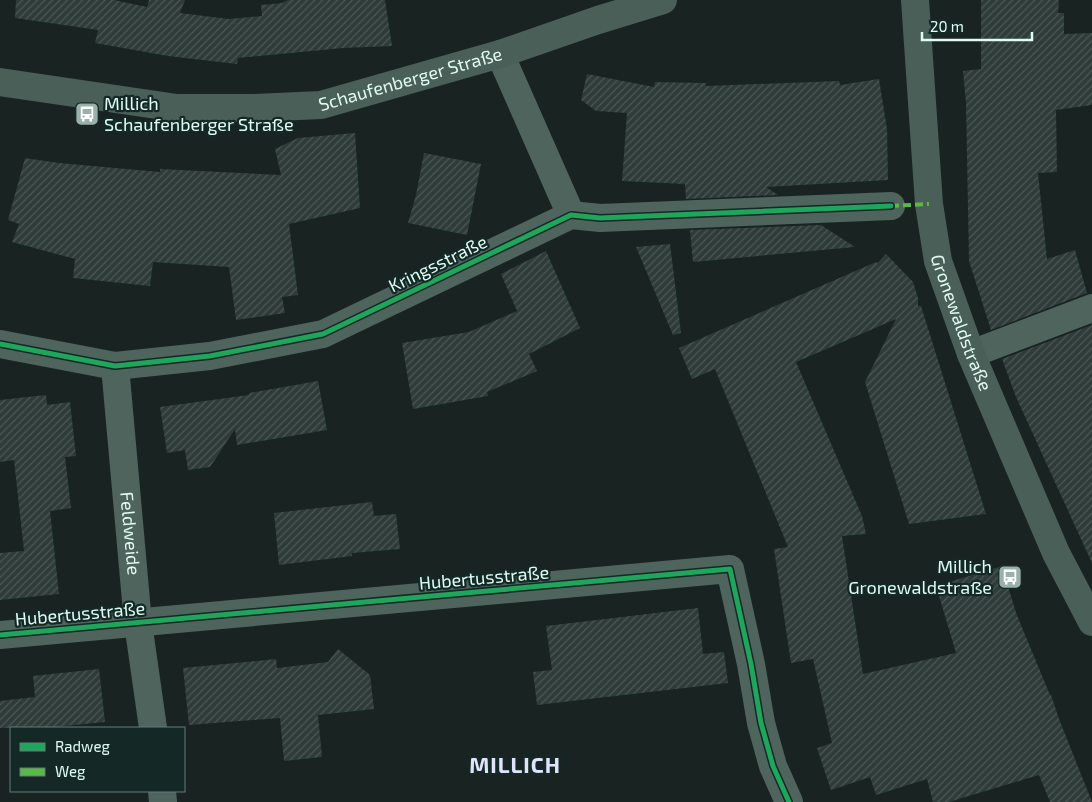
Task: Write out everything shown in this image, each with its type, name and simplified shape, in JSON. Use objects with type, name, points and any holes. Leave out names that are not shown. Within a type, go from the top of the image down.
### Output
[{"type":"street","name":"Schaufenberger Straße","points":[[0,82],[177,108],[255,108],[321,105],[500,54],[663,0]]},
{"type":"street","name":"Gronewaldstraße","points":[[915,0],[930,214],[938,261],[971,354],[1056,553],[1092,622]]},
{"type":"street","points":[[500,54],[571,215],[600,218],[891,206]]},
{"type":"street","name":"Kringsstraße","points":[[0,344],[115,366],[210,356],[323,334],[571,215]]},
{"type":"street","points":[[971,354],[1092,308]]},
{"type":"street","name":"Feldweide","points":[[115,366],[138,623],[153,727]]},
{"type":"street","name":"Hubertusstraße","points":[[0,635],[730,570],[751,664],[761,723],[773,766],[788,802]]},
{"type":"building","points":[[16,0],[114,0],[147,7],[149,0],[185,0],[180,13],[229,19],[262,16],[261,5],[282,3],[288,0],[385,0],[392,46],[343,48],[238,58],[237,64],[168,56],[95,43],[98,30],[15,18]]},
{"type":"building","points":[[981,0],[1059,0],[1058,13],[1064,13],[1064,34],[1092,33],[1092,105],[1056,110],[1057,172],[1038,173],[1047,259],[1075,250],[1087,293],[991,330],[969,261],[966,103],[963,71],[981,69]]},
{"type":"building","points":[[587,74],[654,87],[655,82],[706,83],[706,86],[839,81],[840,85],[879,79],[887,129],[888,180],[766,187],[778,195],[686,199],[685,184],[622,181],[627,113],[596,111],[581,100]]},
{"type":"building","points":[[355,133],[360,208],[289,224],[298,295],[282,297],[285,313],[236,320],[229,267],[153,262],[150,286],[73,278],[75,259],[12,242],[19,224],[8,220],[25,158],[160,172],[160,169],[281,175],[275,149],[298,138]]},
{"type":"building","points":[[424,153],[481,164],[467,235],[408,223],[416,195]]},
{"type":"building","points":[[821,225],[855,247],[693,262],[690,230]]},
{"type":"building","points":[[670,244],[681,333],[673,335],[636,247]]},
{"type":"building","points":[[546,251],[580,328],[529,354],[537,371],[487,392],[488,396],[413,409],[402,343],[469,332],[517,311],[501,274]]},
{"type":"building","points":[[886,254],[913,282],[918,298],[918,306],[921,306],[986,514],[909,524],[865,382],[896,319],[796,362],[862,516],[866,534],[842,536],[863,674],[956,653],[936,586],[1002,566],[1016,613],[1051,695],[1092,802],[1050,802],[1039,775],[949,802],[933,802],[927,779],[876,795],[870,777],[831,790],[817,748],[832,743],[813,659],[791,663],[774,549],[788,547],[715,369],[692,379],[679,348],[876,262],[878,263]]},
{"type":"building","points":[[1092,325],[1092,563],[1016,397],[1002,359]]},
{"type":"building","points":[[318,381],[327,430],[237,445],[235,429],[210,467],[188,470],[185,450],[167,453],[160,407],[249,395],[249,393]]},
{"type":"building","points":[[46,395],[47,405],[70,402],[76,456],[65,457],[71,508],[50,511],[59,594],[0,600],[0,553],[24,551],[14,460],[0,462],[0,400]]},
{"type":"building","points":[[372,502],[374,516],[396,514],[400,549],[352,553],[352,556],[279,565],[274,513]]},
{"type":"building","points":[[698,608],[703,654],[724,652],[728,683],[537,705],[533,672],[552,670],[546,626]]},
{"type":"building","points":[[338,649],[370,675],[374,709],[318,715],[322,757],[284,761],[280,718],[189,725],[183,668],[276,659],[277,668],[328,662]]},
{"type":"building","points":[[99,669],[105,722],[54,727],[0,728],[0,701],[35,697],[33,676]]},
{"type":"marked path","points":[[891,206],[929,204]]},
{"type":"cycle path","points":[[0,344],[115,366],[210,356],[323,334],[571,215],[600,218],[891,206]]},
{"type":"cycle path","points":[[0,635],[730,569],[751,664],[761,723],[773,766],[789,802]]},
{"type":"place","name":"Millich Schaufenberger Straße","points":[[87,114]]},
{"type":"place","name":"Millich Gronewaldstraße","points":[[1010,577]]},
{"type":"district","name":"MILLICH","points":[[515,765]]}]
